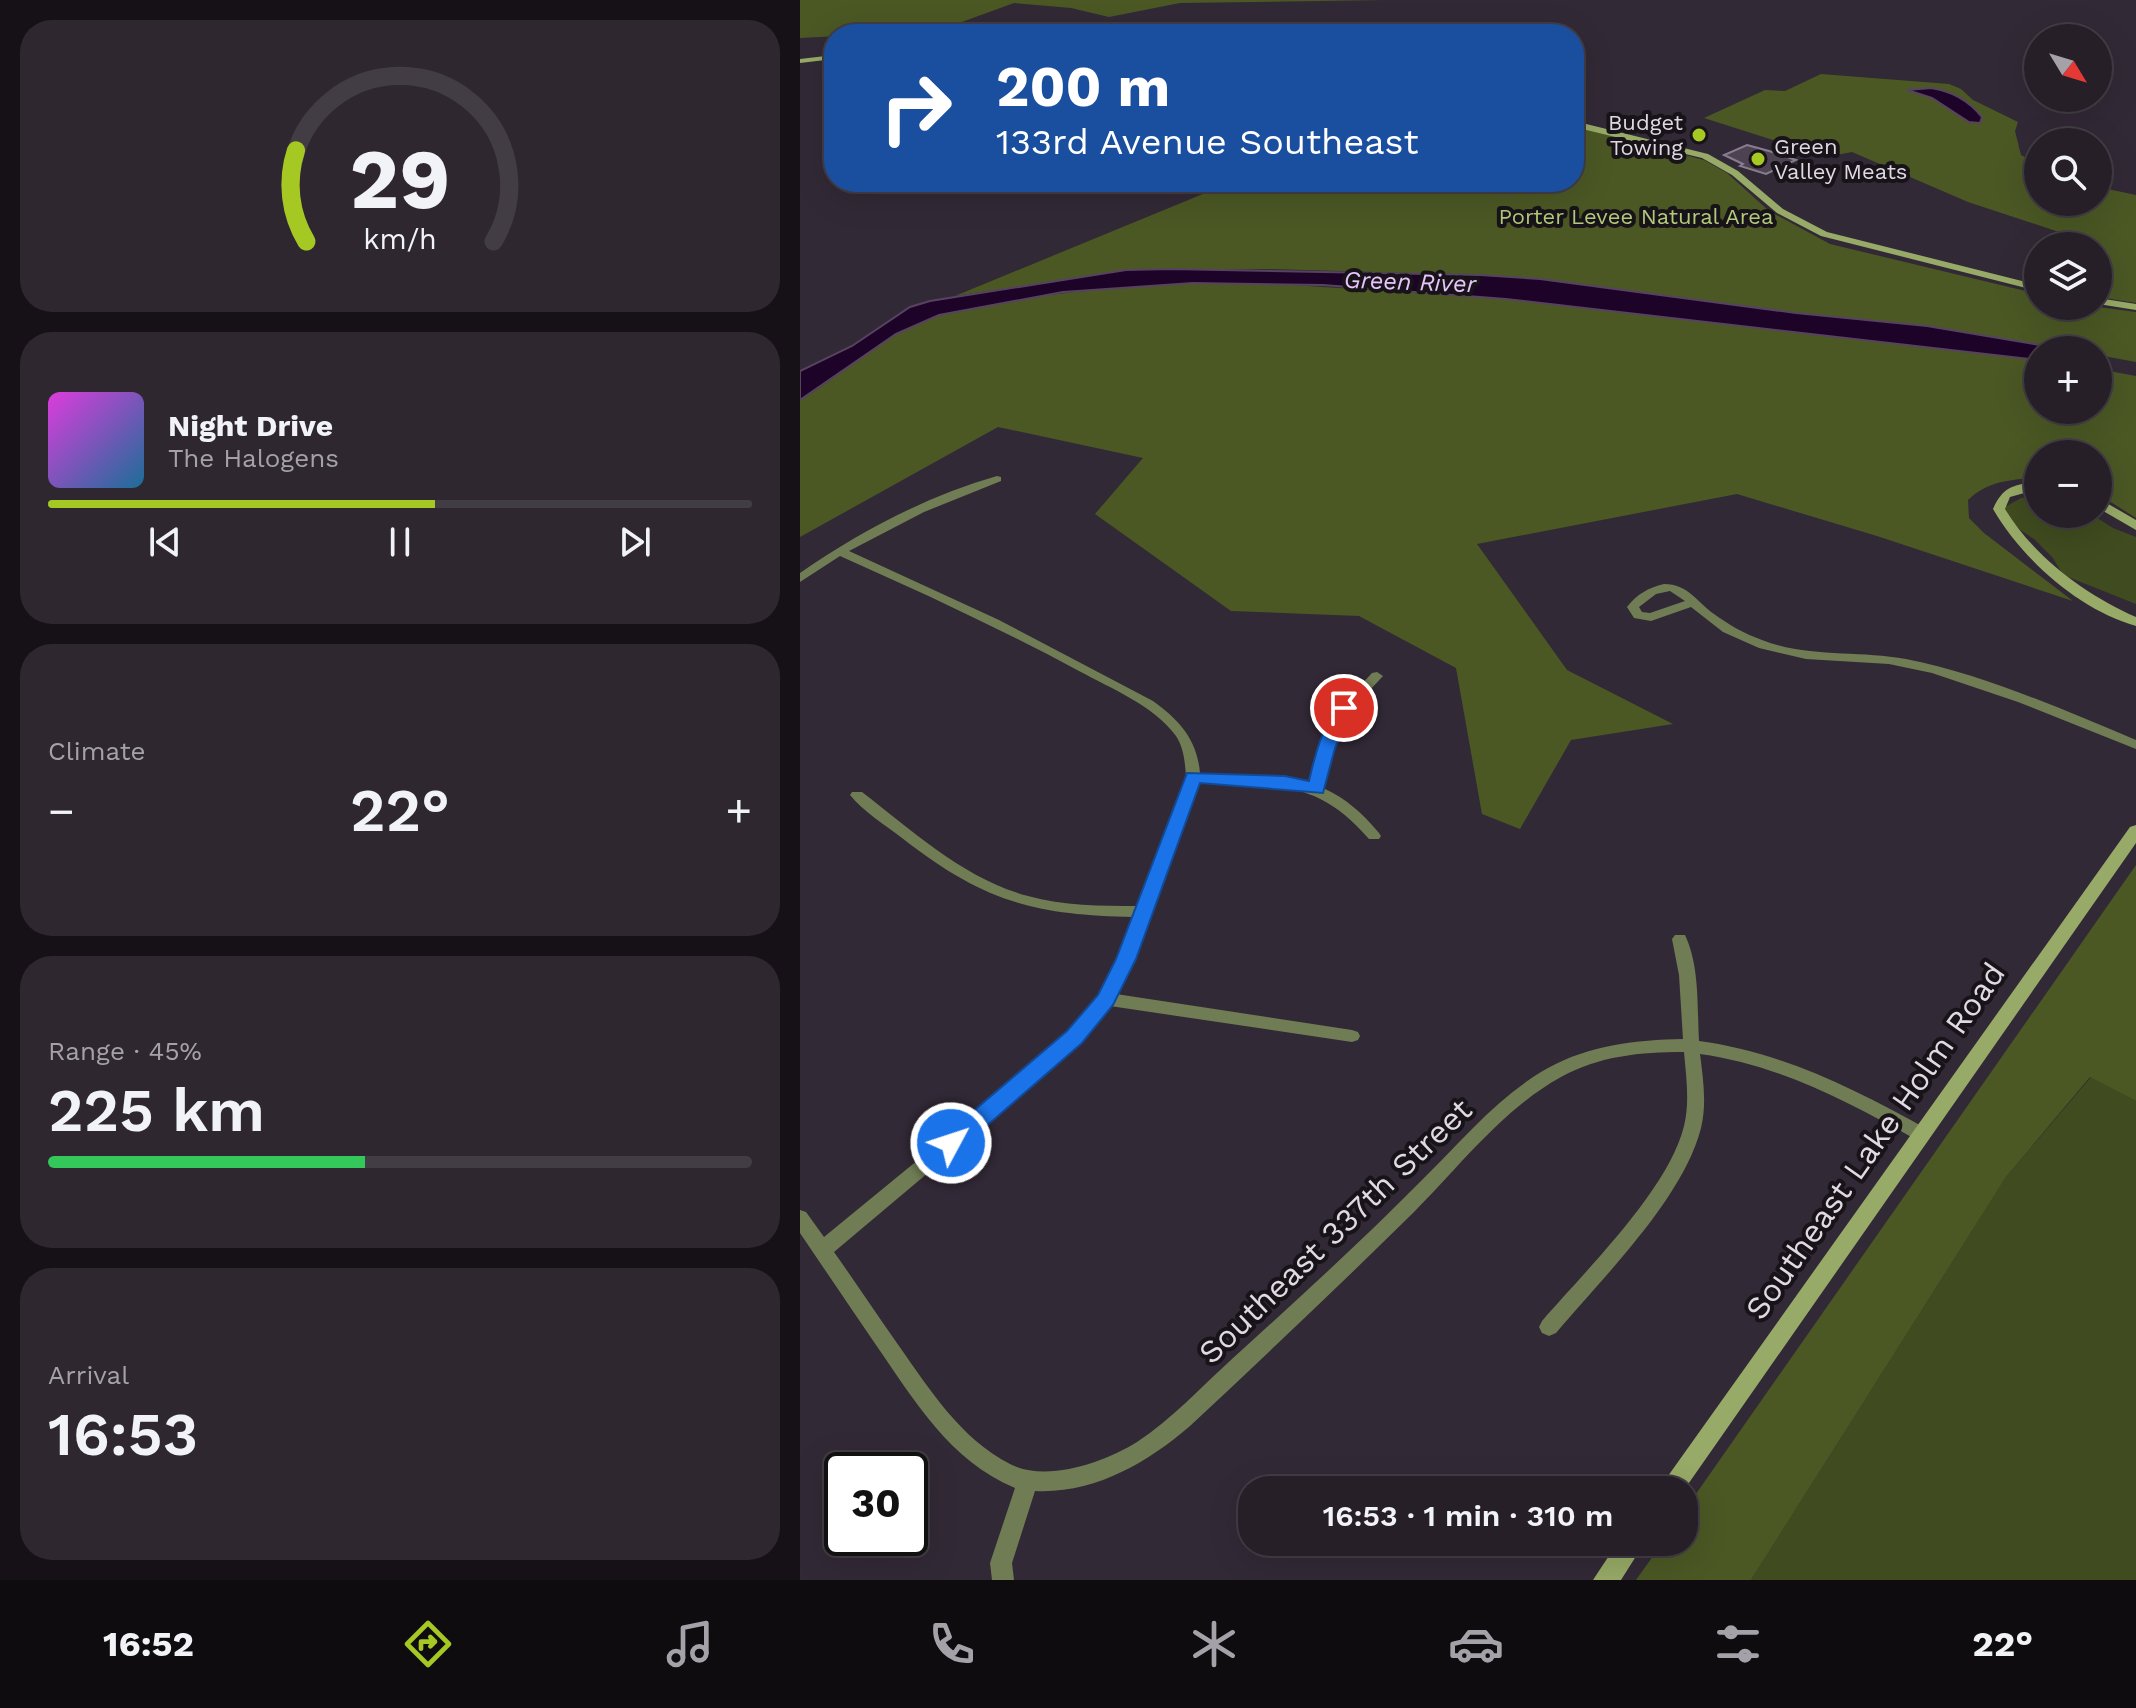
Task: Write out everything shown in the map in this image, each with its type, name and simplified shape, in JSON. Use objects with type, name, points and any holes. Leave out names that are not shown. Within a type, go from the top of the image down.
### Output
[{"type":"street","points":[[800,61],[824,58]]},
{"type":"street","points":[[1584,126],[1705,156],[1735,173],[1780,211],[1824,234],[2024,284]]},
{"type":"street","points":[[2112,303],[2136,307]]},
{"type":"street","points":[[800,578],[838,551],[905,516],[997,479]]},
{"type":"street","points":[[2024,487],[2005,495],[1999,509],[2005,519],[2075,591],[2094,604],[2136,622]]},
{"type":"street","points":[[2112,511],[2136,526]]},
{"type":"street","points":[[821,1251],[1054,1055],[1091,1020],[1106,999],[1126,959],[1193,777],[1192,756],[1185,740],[1171,722],[1147,704],[1005,625],[838,551]]},
{"type":"street","points":[[1693,602],[1726,628],[1776,650],[1807,656],[1901,662],[1945,672],[1995,686],[2136,745]]},
{"type":"street","points":[[1316,788],[1337,718],[1377,676]]},
{"type":"street","points":[[1193,777],[1285,782],[1316,788],[1346,806],[1374,836]]},
{"type":"street","points":[[857,795],[935,855],[1000,891],[1023,900],[1071,910],[1143,912]]},
{"type":"street","name":"Southeast Lake Holm Road","points":[[1680,1476],[2136,831]]},
{"type":"street","points":[[1549,1327],[1655,1199],[1679,1162],[1694,1117],[1687,962],[1680,939]]},
{"type":"street","points":[[1106,999],[1352,1036]]},
{"type":"street","name":"Southeast 337th Street","points":[[1028,1481],[1074,1477],[1115,1465],[1163,1435],[1368,1245],[1505,1109],[1563,1067],[1602,1053],[1657,1046],[1691,1047],[1757,1057],[1801,1071],[1921,1134]]},
{"type":"street","points":[[800,1218],[948,1429],[986,1460],[1028,1481],[1001,1563],[1003,1580]]},
{"type":"street","points":[[1606,1580],[1623,1556]]},
{"type":"green space","points":[[800,0],[1384,0],[1180,3],[1109,17],[1071,8],[1014,3],[956,24],[824,24],[824,37],[800,38]]},
{"type":"green space","points":[[1821,74],[1949,84],[1961,89],[1973,100],[2018,122],[2015,131],[2024,157],[2024,216],[2112,216],[2112,190],[2136,195],[2136,303],[2112,299],[2112,232],[2059,232],[1968,202],[1852,152],[1826,157],[1704,118],[1765,90],[1785,91]]},
{"type":"green space","name":"Porter Levee Natural Area","points":[[1584,129],[1704,160],[1727,173],[1769,211],[1830,244],[2024,291],[2024,320],[2112,320],[2112,309],[2136,312],[2136,362],[2112,358],[2112,336],[2024,336],[2024,342],[1927,326],[1796,313],[1540,279],[1266,269],[1126,270],[955,296],[1208,192],[1584,192]]},
{"type":"green space","points":[[1247,282],[1506,299],[2024,358],[2024,424],[2112,424],[2112,372],[2136,376],[2136,518],[2112,503],[2112,440],[2024,440],[2024,479],[1992,485],[1975,494],[1968,500],[1969,518],[2073,601],[1877,536],[1737,494],[1477,544],[1567,670],[1673,724],[1571,740],[1520,829],[1482,814],[1456,668],[1359,616],[1231,611],[1095,514],[1143,458],[998,427],[800,537],[800,400],[878,345],[929,318],[1065,293],[1155,285]]},
{"type":"green space","points":[[2024,498],[2024,528],[2112,527],[2136,537],[2136,604],[2063,575],[2053,558],[2034,539],[2014,526],[2003,508]]},
{"type":"green space","points":[[2136,865],[2136,1101],[2090,1077],[2006,1177],[1751,1580],[1636,1580],[1653,1556],[1698,1556],[1698,1491]]},
{"type":"green space","points":[[2091,1077],[2136,1101],[2136,1580],[1751,1580],[2006,1177]]},
{"type":"water","points":[[1931,88],[1953,94],[1972,106],[1982,117],[1980,123],[1969,122],[1932,98],[1907,90]]},
{"type":"water","name":"Green River","points":[[1126,270],[1480,275],[1540,279],[1796,313],[1927,326],[2024,342],[2024,358],[1506,299],[1323,285],[1193,283],[1063,292],[939,315],[896,334],[800,400],[800,371],[852,346],[910,307],[930,301]]},
{"type":"building","name":"Green Valley Meats","points":[[1747,145],[1796,160],[1766,174],[1740,166],[1743,164],[1724,155]]},
{"type":"place","name":"Budget Towing","points":[[1699,135]]},
{"type":"place","name":"Green Valley Meats","points":[[1758,159]]},
{"type":"route","points":[[951,1143],[1074,1037],[1106,999],[1126,959],[1193,777],[1285,782],[1316,788],[1326,748],[1344,708]]}]
